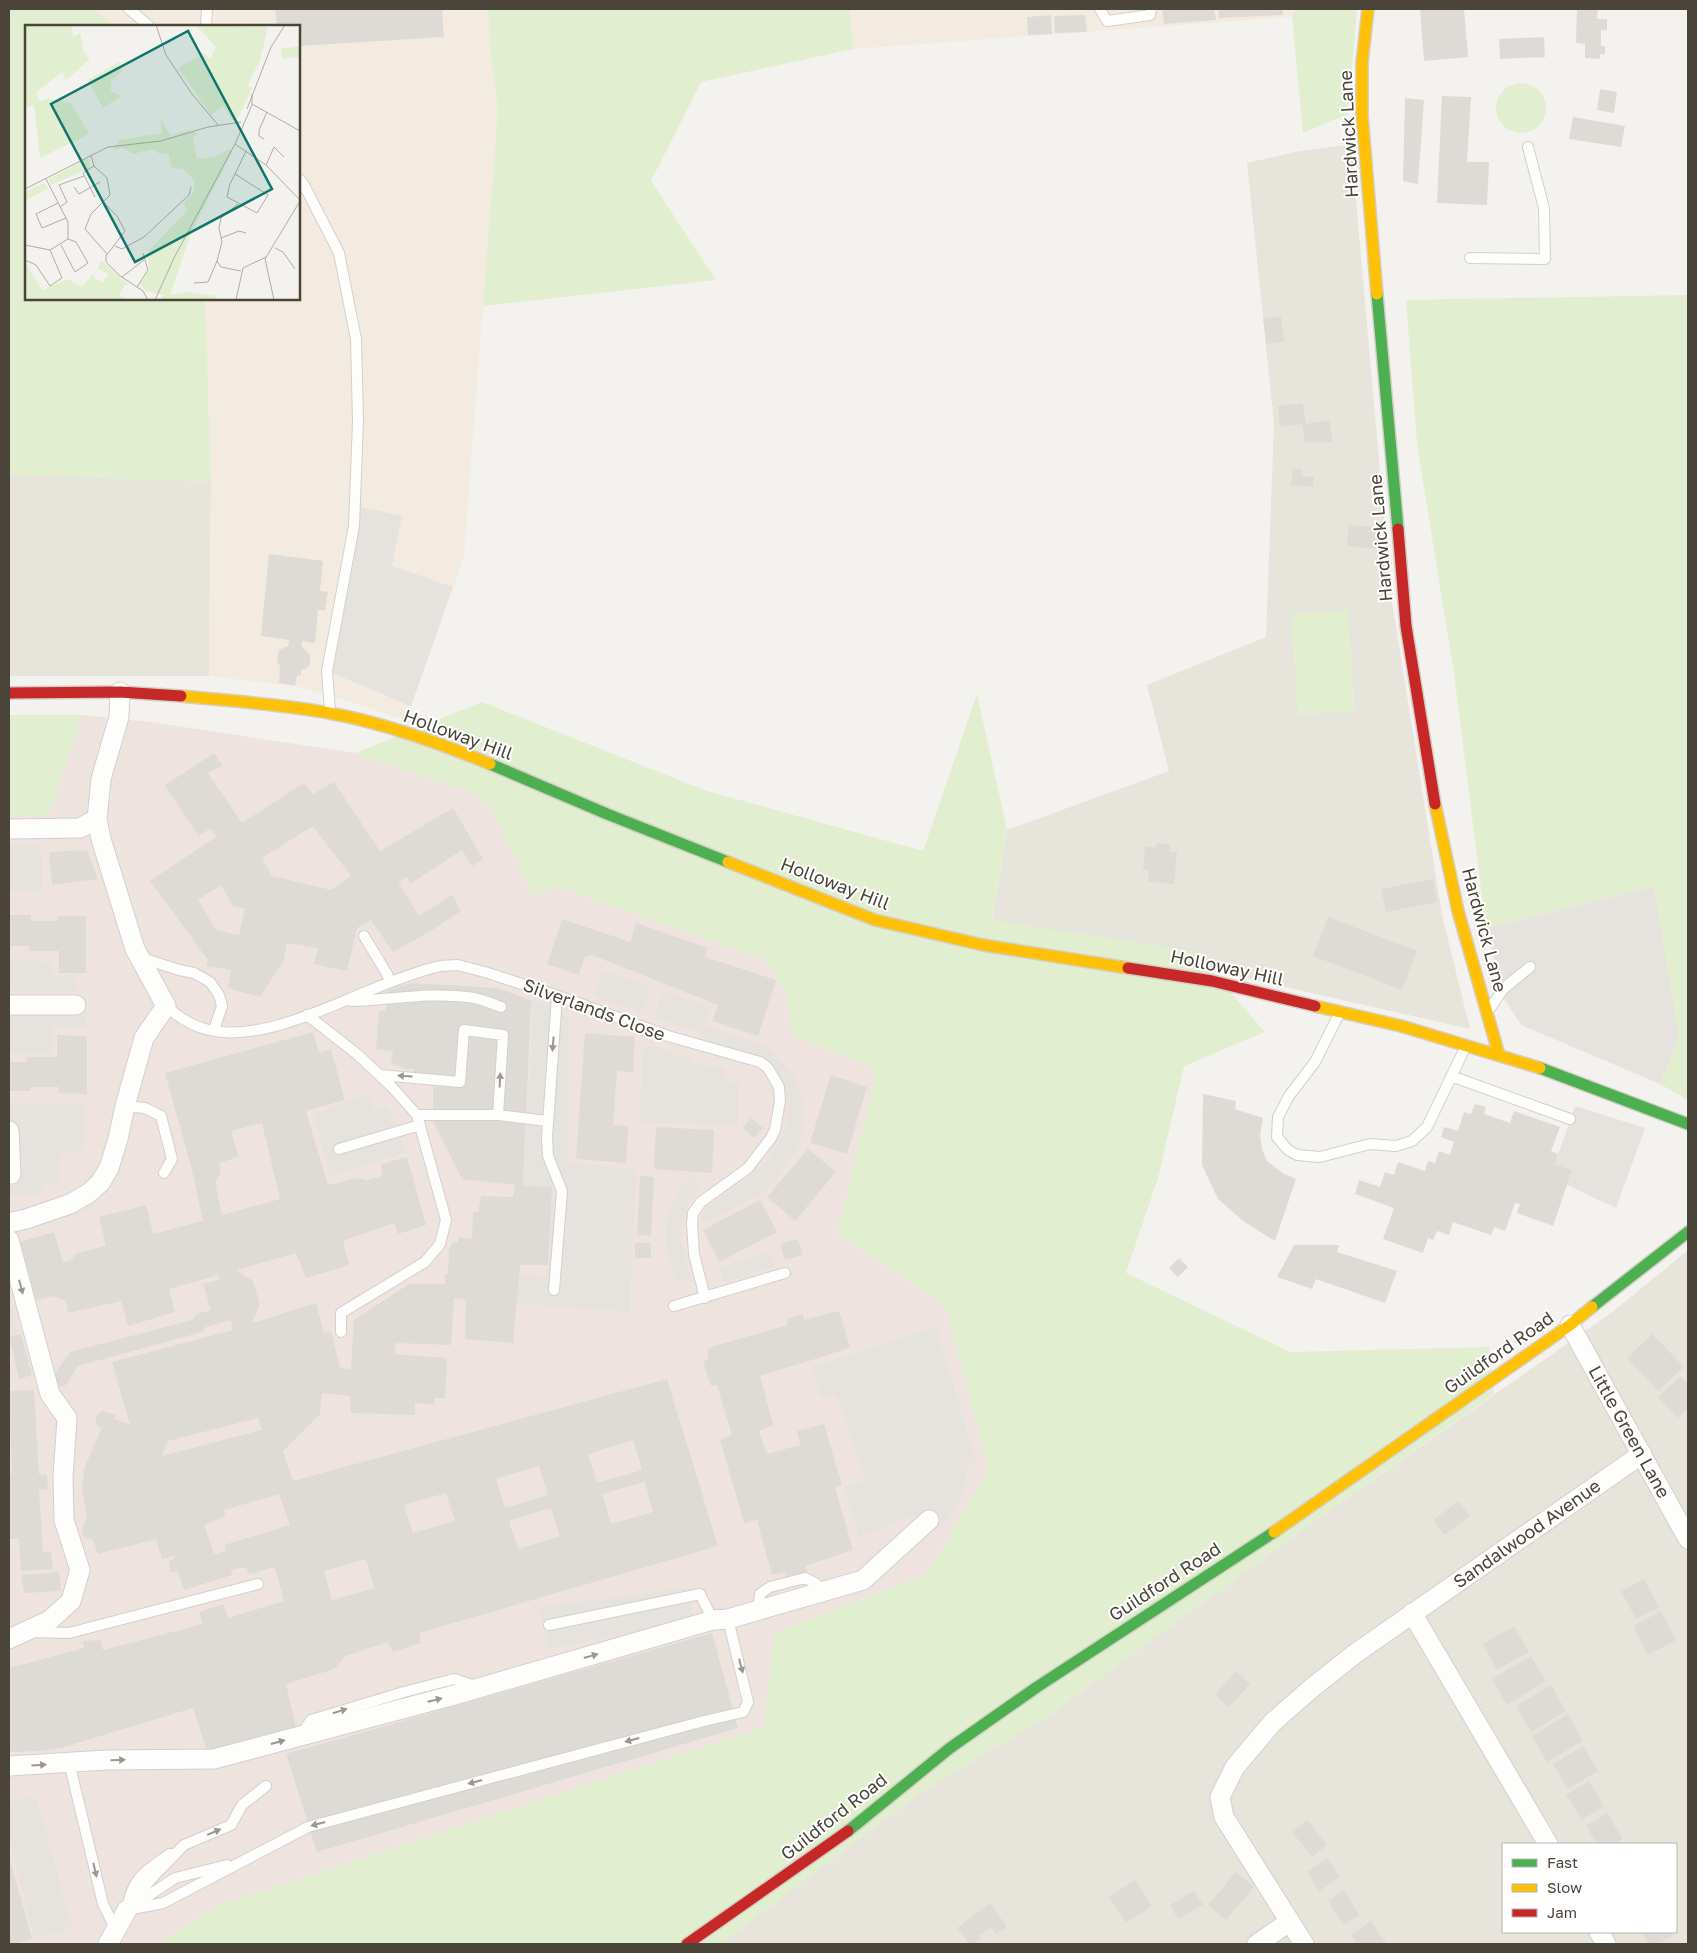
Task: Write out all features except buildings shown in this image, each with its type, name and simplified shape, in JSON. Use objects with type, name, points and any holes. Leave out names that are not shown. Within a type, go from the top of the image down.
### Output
[{"type":"main road","name":"Hardwick Lane","points":[[1368,9],[1362,63],[1362,115],[1406,626],[1432,788],[1458,911],[1499,1055]]},
{"type":"main road","name":"Holloway Hill","points":[[9,692],[120,692],[215,698],[330,713],[410,735],[478,759],[607,814],[874,920],[983,945],[1212,981],[1401,1026],[1544,1069],[1688,1124]]},
{"type":"main road","name":"Holloway Hill","points":[[1656,1112],[1682,1135]]},
{"type":"main road","points":[[1663,1251],[1688,1219]]},
{"type":"main road","points":[[1663,1251],[1688,1232]]},
{"type":"main road","name":"Guildford Road","points":[[688,1944],[836,1841],[936,1759],[1029,1692],[1305,1511],[1570,1325],[1663,1251]]},
{"type":"street","points":[[9,1223],[70,1204],[89,1193],[100,1183],[109,1168],[118,1139],[144,1038],[166,1006],[135,949],[100,839],[97,819],[101,779],[119,717],[120,692]]},
{"type":"street","points":[[9,829],[80,828],[97,819]]},
{"type":"street","points":[[9,1005],[76,1005]]},
{"type":"street","points":[[9,1131],[11,1174]]},
{"type":"street","points":[[9,1240],[50,1394],[67,1418],[63,1477],[64,1520],[80,1570],[71,1601],[50,1620],[17,1635]]},
{"type":"street","name":"Little Green Lane","points":[[1570,1325],[1688,1539]]},
{"type":"street","name":"Sandalwood Avenue","points":[[1304,1944],[1224,1817],[1220,1797],[1235,1767],[1273,1722],[1320,1681],[1412,1613],[1642,1454]]},
{"type":"street","points":[[9,1766],[69,1762],[214,1759],[301,1736],[480,1688],[863,1580],[929,1520]]},
{"type":"street","points":[[1412,1613],[1547,1843]]},
{"type":"street","points":[[112,1937],[127,1910]]},
{"type":"street","points":[[1257,1944],[1289,1922]]},
{"type":"street","points":[[1600,1933],[1606,1944]]},
{"type":"lane","points":[[129,9],[148,25]]},
{"type":"lane","points":[[206,25],[207,9]]},
{"type":"lane","points":[[1100,9],[1107,21],[1150,15],[1151,9]]},
{"type":"lane","points":[[1470,258],[1545,259],[1544,208],[1528,146]]},
{"type":"lane","points":[[300,180],[339,253],[356,339],[358,421],[354,526],[327,670],[330,713]]},
{"type":"lane","points":[[364,936],[390,982]]},
{"type":"lane","points":[[139,957],[159,965],[194,973],[210,982],[219,995],[222,1006],[214,1030]]},
{"type":"lane","name":"Silverlands Close","points":[[166,1006],[178,1017],[192,1024],[214,1030],[246,1031],[308,1015],[390,982],[432,968],[458,965],[557,996],[668,1036],[760,1062],[774,1075],[779,1087],[780,1101],[775,1130],[748,1168],[701,1202],[693,1213],[694,1254],[705,1298]]},
{"type":"lane","points":[[1488,1012],[1503,989],[1530,967]]},
{"type":"lane","points":[[345,1001],[386,1000],[428,995],[461,996],[501,1007]]},
{"type":"lane","points":[[554,1290],[562,1191],[548,1156],[547,1120],[557,996]]},
{"type":"lane","points":[[1340,1012],[1315,1062],[1289,1096],[1278,1117],[1277,1137],[1288,1150],[1297,1155],[1320,1157],[1370,1144],[1396,1146],[1412,1141],[1427,1127],[1466,1045]]},
{"type":"lane","points":[[308,1015],[358,1054],[380,1075],[418,1120],[446,1220],[440,1244],[425,1262],[341,1313],[341,1332]]},
{"type":"lane","points":[[380,1075],[460,1082],[464,1030],[503,1035],[498,1115]]},
{"type":"lane","points":[[1451,1076],[1570,1120]]},
{"type":"lane","points":[[125,1106],[145,1108],[160,1116],[172,1160],[164,1173]]},
{"type":"lane","points":[[339,1148],[418,1120],[498,1115],[547,1120]]},
{"type":"lane","points":[[674,1306],[785,1273]]},
{"type":"lane","points":[[17,1635],[70,1633],[258,1584]]},
{"type":"lane","points":[[127,1910],[163,1903],[308,1827],[743,1712],[748,1702],[721,1620],[700,1594],[549,1625]]},
{"type":"lane","points":[[69,1762],[112,1937]]},
{"type":"lane","points":[[127,1910],[130,1891],[145,1871],[184,1845],[231,1825],[242,1805],[266,1786]]},
{"type":"lane","points":[[127,1910],[184,1845]]},
{"type":"lane","points":[[127,1910],[176,1878],[241,1862]]},
{"type":"lane","points":[[165,1865],[173,1870],[176,1878]]},
{"type":"shaded area","points":[[92,9],[488,9],[491,56],[498,111],[464,556],[406,721],[361,705],[295,686],[209,676],[211,481],[205,300],[300,300],[300,25],[114,25]]},
{"type":"shaded area","points":[[850,9],[1296,9],[1292,17],[853,49]]},
{"type":"shaded area","points":[[1351,144],[1391,596],[1442,915],[1470,1029],[992,920],[1007,830],[1169,771],[1147,685],[1266,637],[1274,423],[1247,163],[1295,152]]},
{"type":"shaded area","points":[[9,475],[211,481],[209,676],[9,676]]},
{"type":"shaded area","points":[[361,507],[402,516],[392,566],[453,587],[411,706],[327,671]]},
{"type":"shaded area","points":[[83,715],[151,722],[355,753],[474,794],[494,812],[533,897],[558,887],[763,959],[784,989],[794,1036],[877,1069],[837,1235],[945,1304],[989,1470],[928,1573],[774,1634],[764,1727],[217,1906],[157,1944],[9,1944],[9,815],[48,815]]},
{"type":"shaded area","points":[[9,845],[41,846],[42,892],[9,891]]},
{"type":"shaded area","points":[[1654,886],[1679,1037],[1660,1084],[1521,1025],[1505,1000],[1486,928]]},
{"type":"shaded area","points":[[9,959],[53,962],[53,975],[75,976],[78,991],[9,991]]},
{"type":"shaded area","points":[[603,970],[650,987],[641,1013],[594,996]]},
{"type":"shaded area","points":[[662,991],[712,1007],[705,1025],[757,1043],[771,1050],[796,1078],[804,1104],[803,1127],[796,1151],[783,1171],[763,1194],[701,1224],[702,1216],[709,1206],[763,1164],[779,1144],[788,1123],[788,1105],[781,1084],[758,1058],[700,1040],[701,1033],[654,1018]]},
{"type":"shaded area","points":[[531,1000],[540,1002],[569,1018],[567,1162],[637,1170],[629,1312],[516,1303],[518,1275],[547,1277],[552,1188],[523,1186],[533,1020]]},
{"type":"shaded area","points":[[86,1015],[86,1027],[53,1025],[52,1055],[9,1053],[9,1016]]},
{"type":"shaded area","points":[[643,1046],[659,1047],[675,1053],[675,1057],[690,1057],[691,1064],[725,1068],[724,1083],[739,1083],[738,1125],[640,1123]]},
{"type":"shaded area","points":[[369,1095],[374,1109],[388,1107],[407,1152],[330,1178],[313,1114]]},
{"type":"shaded area","points":[[9,1104],[85,1104],[84,1151],[60,1153],[60,1185],[44,1182],[40,1194],[9,1196],[9,1167],[12,1167]]},
{"type":"shaded area","points":[[1575,1106],[1645,1128],[1616,1208],[1567,1185],[1572,1170],[1555,1164]]},
{"type":"shaded area","points":[[694,1175],[701,1187],[692,1198],[683,1217],[681,1239],[692,1279],[676,1281],[667,1254],[665,1229],[680,1188]]},
{"type":"shaded area","points":[[1688,1250],[1688,1944],[720,1944],[923,1791],[1045,1718],[1309,1525],[1615,1310]]},
{"type":"shaded area","points":[[770,1252],[775,1267],[724,1282],[720,1267]]},
{"type":"shaded area","points":[[9,1289],[18,1332],[9,1336]]},
{"type":"shaded area","points":[[936,1326],[976,1462],[967,1469],[964,1492],[950,1517],[935,1532],[916,1515],[859,1536],[843,1488],[864,1480],[836,1395],[820,1398],[812,1367]]},
{"type":"shaded area","points":[[688,1588],[694,1619],[549,1649],[538,1607]]},
{"type":"shaded area","points":[[36,1797],[72,1926],[61,1933],[34,1936],[9,1838],[9,1802]]},
{"type":"green space","points":[[9,9],[92,9],[114,25],[25,25],[25,300],[205,300],[211,481],[9,475]]},
{"type":"green space","points":[[488,9],[850,9],[853,49],[701,82],[651,181],[716,280],[483,306],[498,111],[491,56]]},
{"type":"green space","points":[[1296,9],[1357,9],[1348,114],[1303,133],[1292,17]]},
{"type":"green space","points":[[1521,83],[1535,87],[1542,94],[1546,108],[1542,122],[1535,129],[1521,133],[1507,129],[1500,122],[1496,108],[1500,94],[1507,87]]},
{"type":"green space","points":[[1688,295],[1688,1100],[1660,1084],[1679,1037],[1654,886],[1486,928],[1454,673],[1417,444],[1406,300]]},
{"type":"green space","points":[[1348,610],[1355,711],[1298,715],[1291,614]]},
{"type":"green space","points":[[977,694],[1007,830],[992,920],[1194,951],[1265,1032],[1184,1066],[1158,1178],[1126,1273],[1290,1352],[1489,1347],[1494,1394],[1309,1525],[1045,1718],[923,1791],[720,1944],[157,1944],[217,1906],[764,1727],[774,1634],[928,1573],[989,1470],[945,1304],[837,1235],[877,1069],[794,1036],[784,989],[763,959],[558,887],[533,897],[494,812],[474,794],[355,753],[482,702],[704,790],[923,851]]},
{"type":"green space","points":[[9,715],[83,715],[48,815],[9,815]]},
{"type":"traffic: fast","points":[[1377,294],[1398,529]]},
{"type":"traffic: fast","points":[[490,764],[607,814],[728,862]]},
{"type":"traffic: fast","points":[[1540,1068],[1688,1124]]},
{"type":"traffic: fast","points":[[1592,1307],[1688,1232]]},
{"type":"traffic: fast","points":[[848,1831],[950,1748],[1037,1687],[1274,1532]]},
{"type":"traffic: slow","points":[[1368,9],[1362,63],[1362,115],[1377,294]]},
{"type":"traffic: slow","points":[[181,696],[292,707],[349,717],[411,734],[490,764]]},
{"type":"traffic: slow","points":[[1435,804],[1458,911],[1499,1055]]},
{"type":"traffic: slow","points":[[728,862],[875,920],[983,945],[1128,968]]},
{"type":"traffic: slow","points":[[1315,1006],[1401,1026],[1540,1068]]},
{"type":"traffic: slow","points":[[1274,1532],[1570,1325],[1592,1307]]},
{"type":"traffic: jam","points":[[1398,529],[1406,626],[1435,804]]},
{"type":"traffic: jam","points":[[9,693],[120,692],[181,696]]},
{"type":"traffic: jam","points":[[1128,968],[1212,981],[1315,1006]]},
{"type":"traffic: jam","points":[[687,1944],[848,1831]]}]
